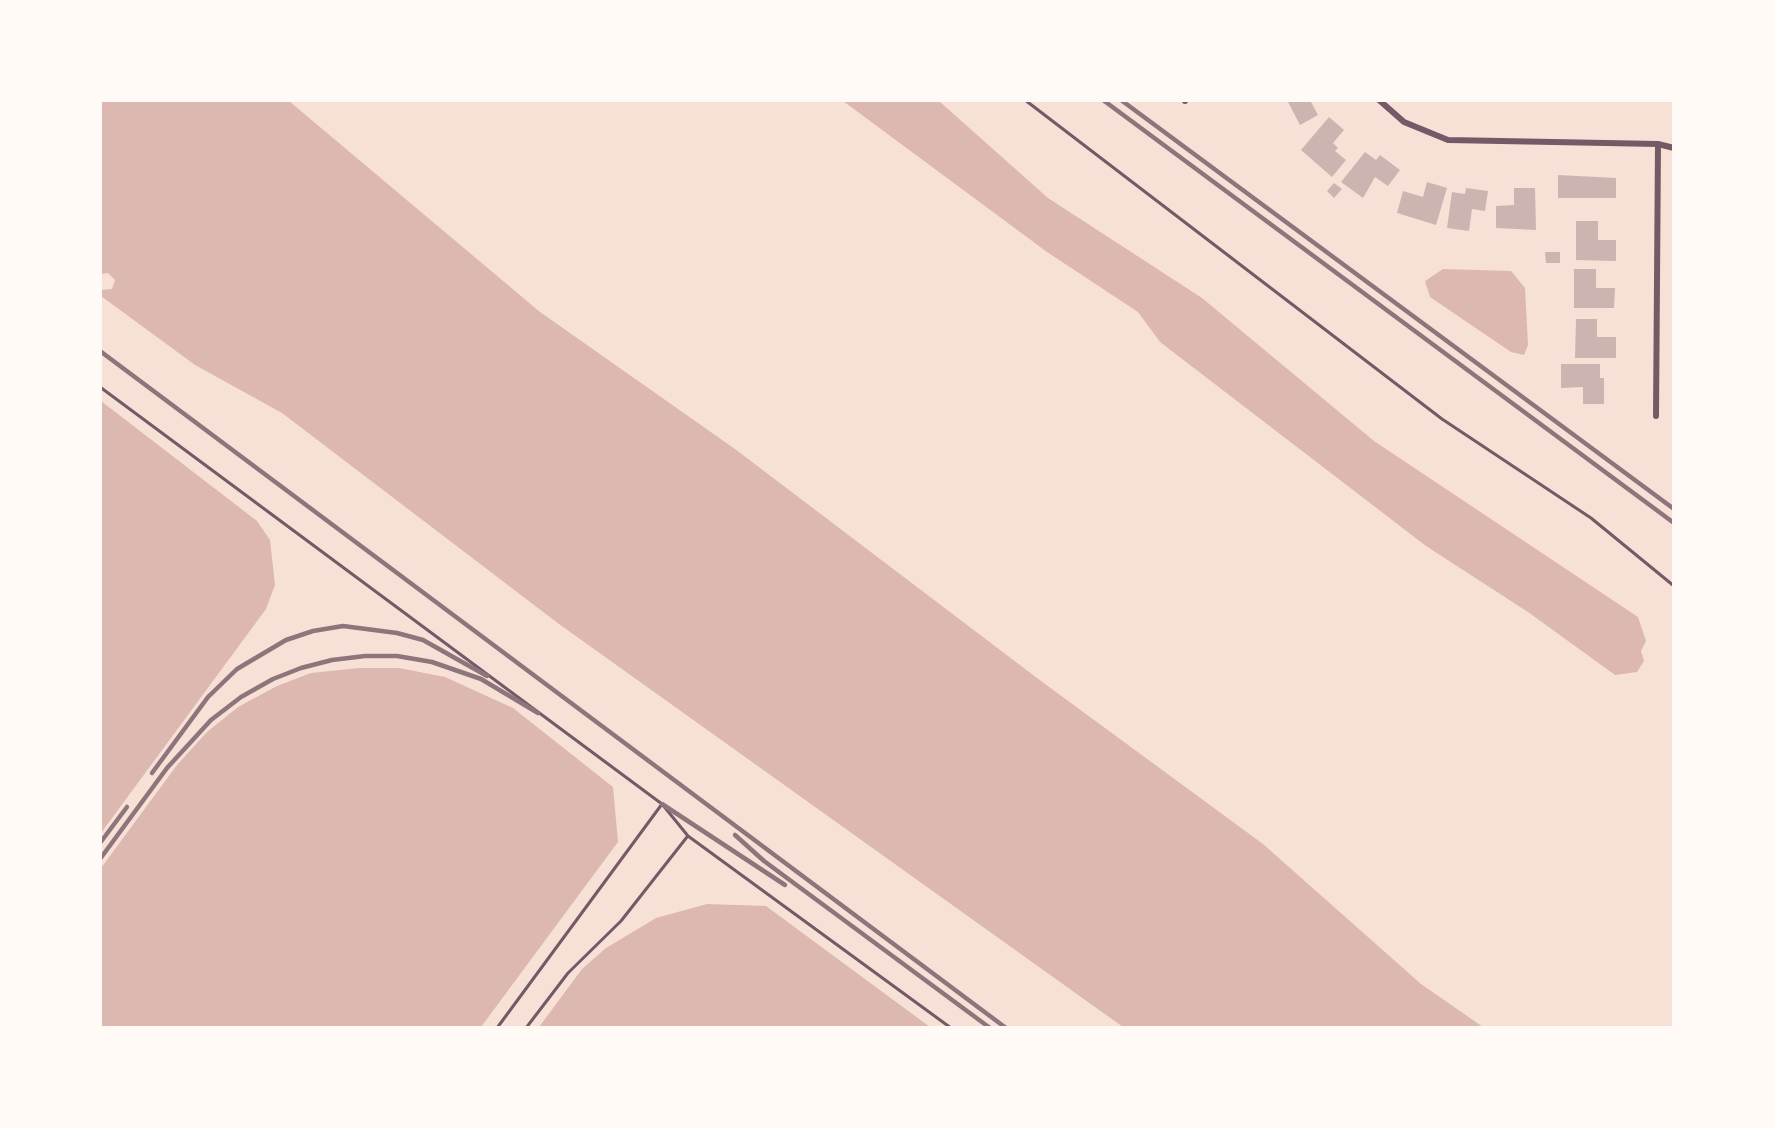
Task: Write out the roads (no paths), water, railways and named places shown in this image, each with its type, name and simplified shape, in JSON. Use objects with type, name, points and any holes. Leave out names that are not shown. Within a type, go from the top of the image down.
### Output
[{"type":"street","points":[[1379,100],[1404,122],[1448,140],[1658,144],[1674,148]]},
{"type":"street","points":[[1656,416],[1658,144]]},
{"type":"lane","points":[[1025,100],[1442,419],[1591,518],[1674,586]]},
{"type":"lane","points":[[100,387],[662,804],[688,836],[951,1028]]},
{"type":"lane","points":[[496,1028],[662,804]]},
{"type":"lane","points":[[526,1028],[568,973],[621,921],[688,836]]},
{"type":"railway","points":[[1103,100],[1674,523]]},
{"type":"railway","points":[[1121,100],[1674,509]]},
{"type":"railway","points":[[100,351],[1006,1028]]},
{"type":"railway","points":[[152,773],[208,697],[237,669],[286,640],[313,631],[343,626],[397,633],[423,640],[487,676]]},
{"type":"railway","points":[[100,859],[167,768],[211,720],[241,697],[273,679],[301,668],[332,660],[365,656],[397,656],[432,662],[481,679],[538,713]]},
{"type":"railway","points":[[662,804],[785,885]]},
{"type":"railway","points":[[100,843],[127,807]]},
{"type":"railway","points":[[735,835],[764,861],[990,1028]]}]
